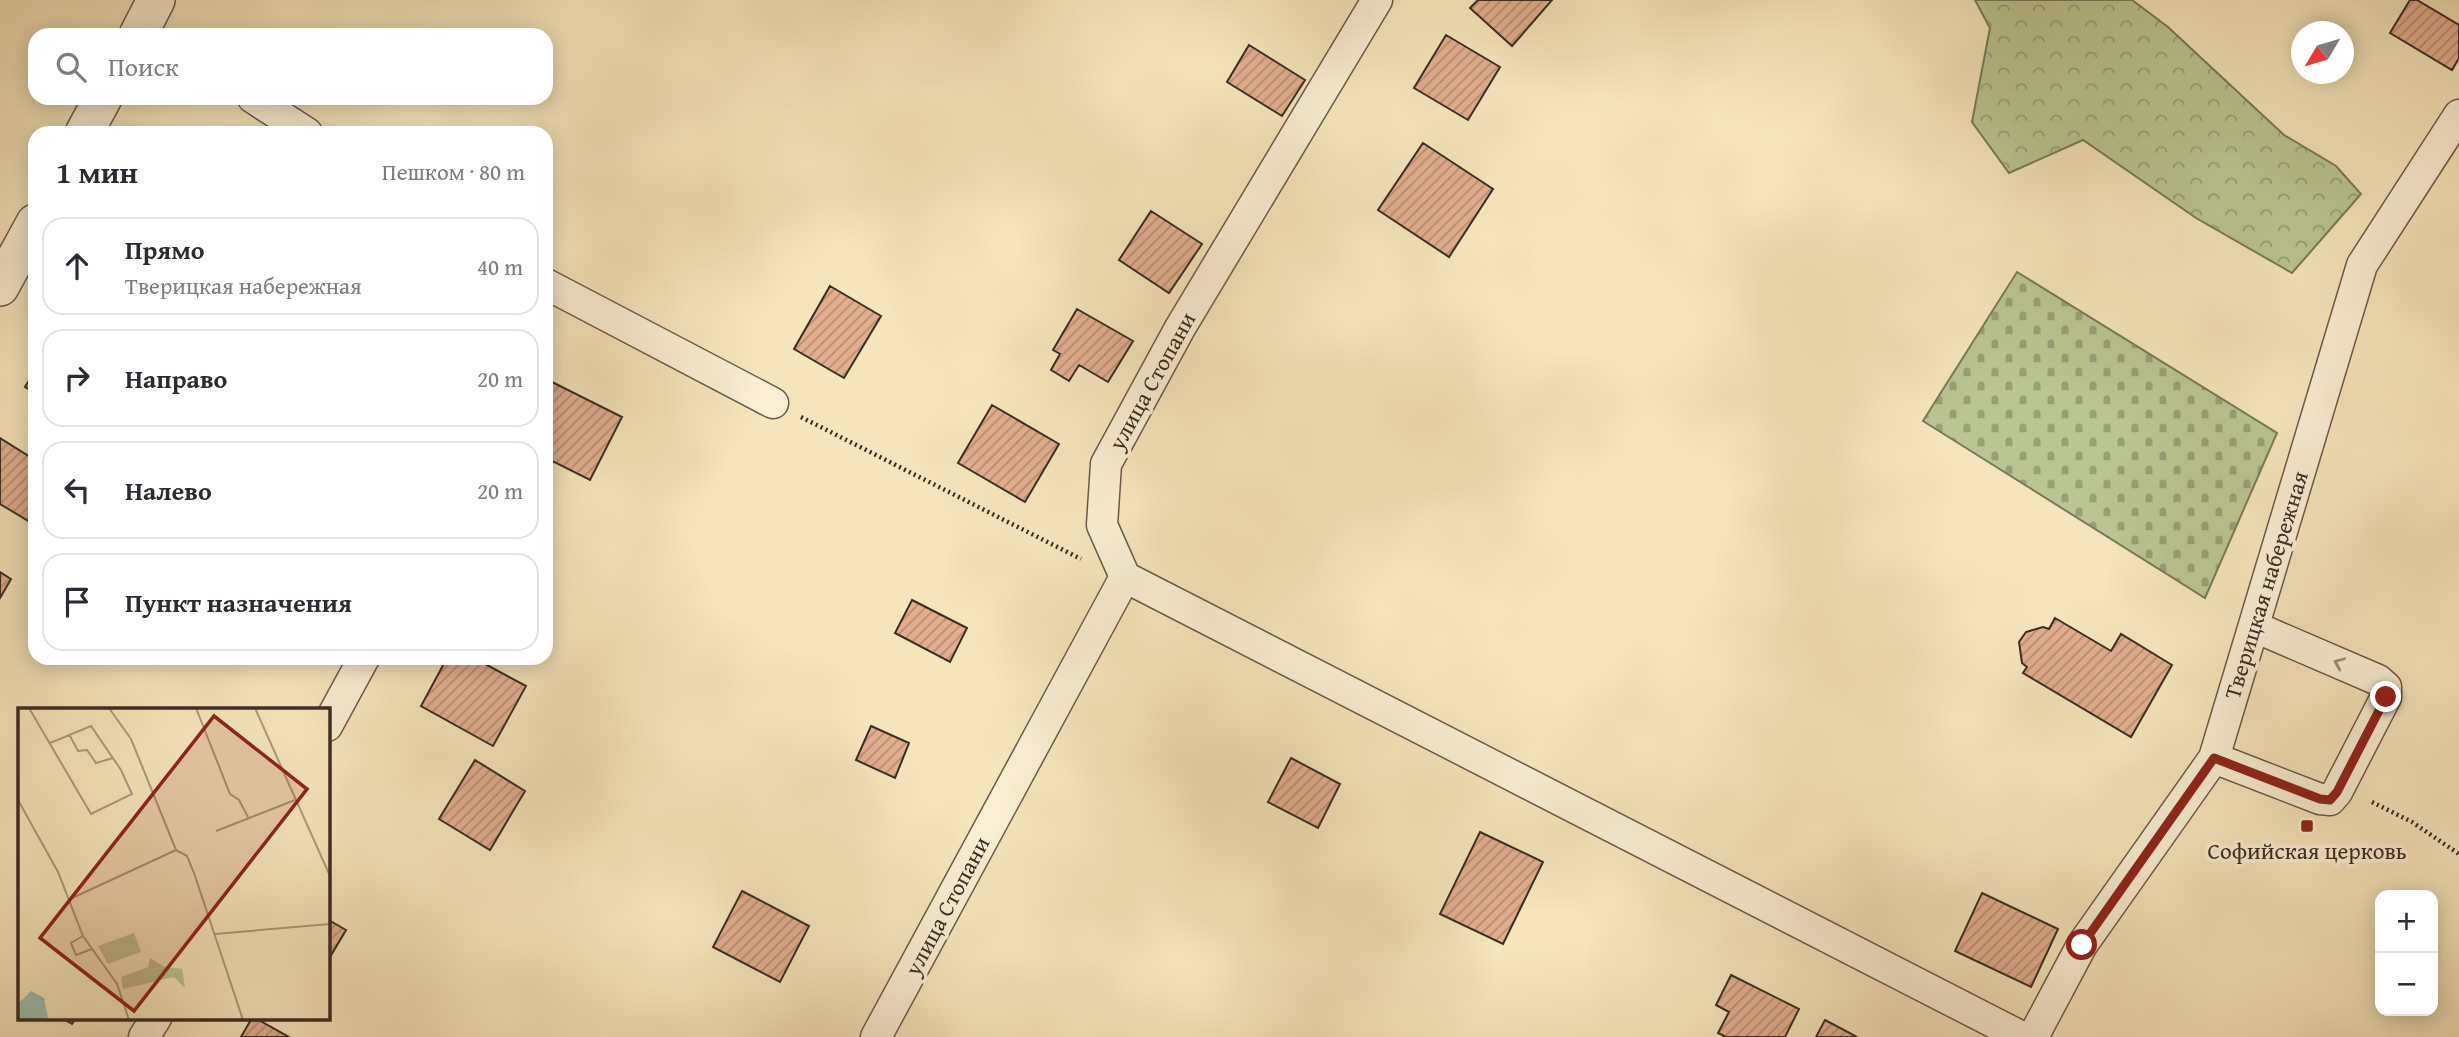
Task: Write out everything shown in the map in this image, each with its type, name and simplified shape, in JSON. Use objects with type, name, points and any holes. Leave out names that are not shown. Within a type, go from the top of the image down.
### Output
[{"type":"street","name":"улица Стопани","points":[[876,1037],[1125,577],[1102,525],[1106,464],[1180,328],[1377,0]]},
{"type":"street","points":[[88,126],[99,105]]},
{"type":"street","points":[[264,105],[296,126]]},
{"type":"street","name":"Тверицкая набережная","points":[[2033,1037],[2082,945],[2214,758],[2362,265],[2459,115]]},
{"type":"street","points":[[0,288],[28,236]]},
{"type":"street","points":[[553,288],[773,402]]},
{"type":"street","points":[[1125,577],[2022,1037]]},
{"type":"street","points":[[2214,758],[2320,799],[2330,800],[2337,792],[2386,697],[2386,687],[2378,680],[2255,627]]},
{"type":"street","points":[[329,722],[360,665]]},
{"type":"street","points":[[145,1037],[155,1020]]},
{"type":"path","points":[[773,402],[1054,548],[1125,577]]},
{"type":"path","points":[[2372,802],[2412,822],[2459,854]]},
{"type":"green space","points":[[1975,0],[2132,0],[2168,27],[2284,135],[2336,166],[2361,194],[2292,273],[2196,218],[2083,140],[2009,173],[1972,122],[1990,28]]},
{"type":"green space","points":[[2017,272],[2277,433],[2205,598],[1923,421]]},
{"type":"building","points":[[1478,0],[1552,0],[1512,46],[1470,8]]},
{"type":"building","points":[[2410,0],[2417,0],[2459,25],[2459,58],[2452,70],[2390,33]]},
{"type":"building","points":[[1446,35],[1500,67],[1468,120],[1414,88]]},
{"type":"building","points":[[1249,45],[1305,80],[1282,116],[1227,82]]},
{"type":"building","points":[[1423,143],[1493,189],[1449,257],[1378,210]]},
{"type":"building","points":[[1151,211],[1202,244],[1169,293],[1119,260]]},
{"type":"building","points":[[830,286],[881,316],[844,378],[794,349]]},
{"type":"building","points":[[1077,309],[1133,341],[1108,382],[1079,365],[1069,381],[1051,370],[1060,354],[1053,350]]},
{"type":"building","points":[[553,382],[622,417],[590,480],[553,462]]},
{"type":"building","points":[[992,405],[1059,444],[1025,502],[958,463]]},
{"type":"building","points":[[0,438],[28,456],[28,521],[0,504]]},
{"type":"building","points":[[0,572],[11,579],[0,598]]},
{"type":"building","points":[[912,600],[967,628],[950,662],[895,633]]},
{"type":"building","points":[[2055,618],[2111,651],[2121,634],[2172,665],[2131,737],[2023,673],[2027,667],[2022,663],[2019,642],[2026,632],[2043,627],[2049,629]]},
{"type":"building","points":[[443,665],[487,665],[526,686],[493,746],[421,706]]},
{"type":"building","points":[[871,726],[909,743],[895,778],[856,760]]},
{"type":"building","points":[[1291,758],[1340,784],[1318,828],[1268,802]]},
{"type":"building","points":[[475,760],[525,791],[490,850],[439,819]]},
{"type":"building","points":[[1480,832],[1543,862],[1503,944],[1440,914]]},
{"type":"building","points":[[742,891],[809,926],[780,982],[713,947]]},
{"type":"building","points":[[1982,893],[2058,929],[2031,987],[1955,951]]},
{"type":"building","points":[[329,920],[346,930],[329,959]]},
{"type":"building","points":[[1731,975],[1799,1009],[1785,1037],[1726,1037],[1718,1033],[1729,1012],[1716,1005]]},
{"type":"building","points":[[251,1020],[259,1020],[289,1037],[241,1037]]},
{"type":"building","points":[[1825,1020],[1857,1037],[1816,1037]]},
{"type":"place","name":"Софийская церковь","points":[[2307,826]]},
{"type":"route","points":[[2082,945],[2214,758],[2320,799],[2330,800],[2337,792],[2386,697]]}]
